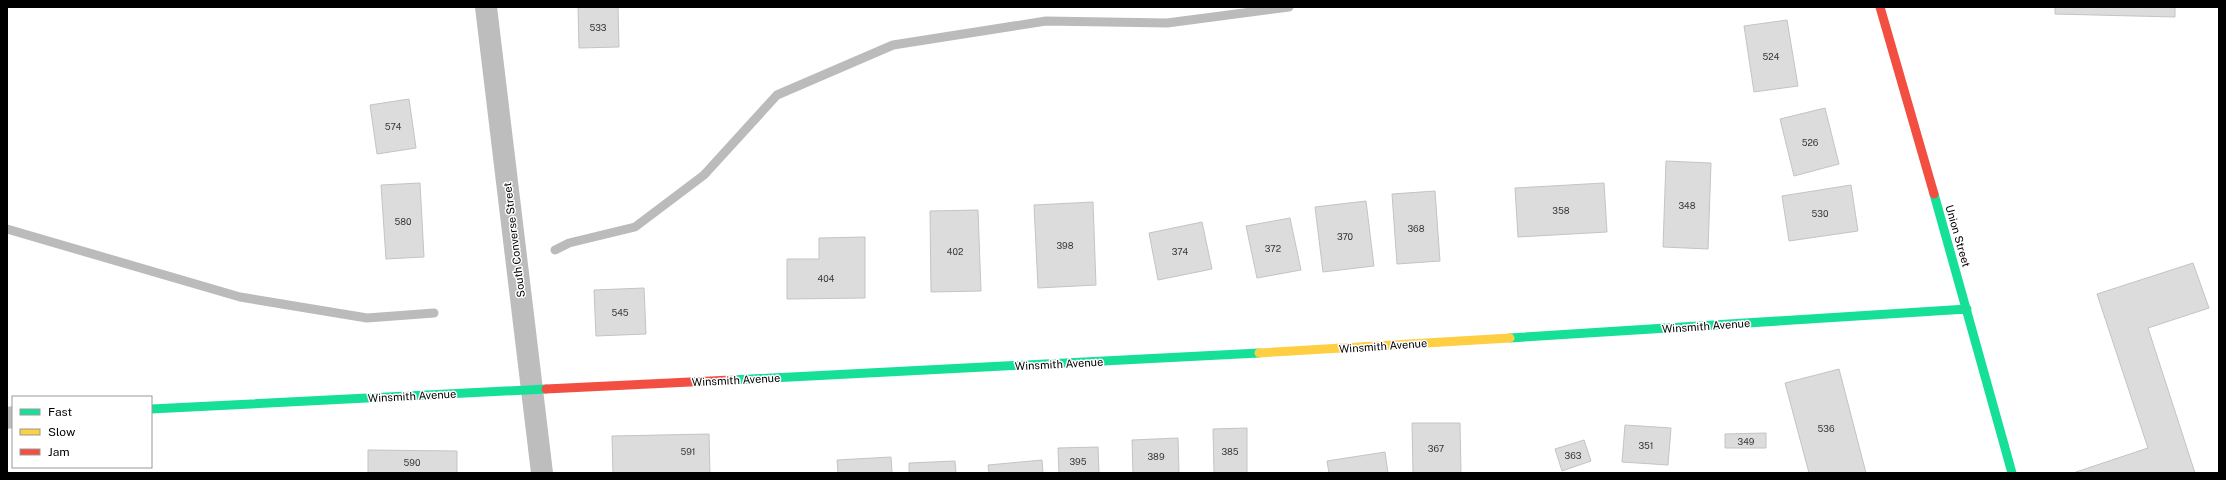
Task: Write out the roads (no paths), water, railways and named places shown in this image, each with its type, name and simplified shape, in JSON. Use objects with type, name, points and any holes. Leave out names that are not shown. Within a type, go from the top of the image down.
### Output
[{"type":"street","name":"South Converse Street","points":[[486,7],[542,473]]},
{"type":"street","name":"Union Street","points":[[1880,7],[1967,309],[2012,473]]},
{"type":"street","name":"Winsmith Avenue","points":[[152,409],[1320,350],[1967,309]]},
{"type":"waterway","points":[[555,250],[569,243],[635,227],[704,175],[777,95],[893,45],[1046,21],[1167,23],[1289,7]]},
{"type":"waterway","points":[[7,229],[240,297],[367,318],[434,313]]}]
